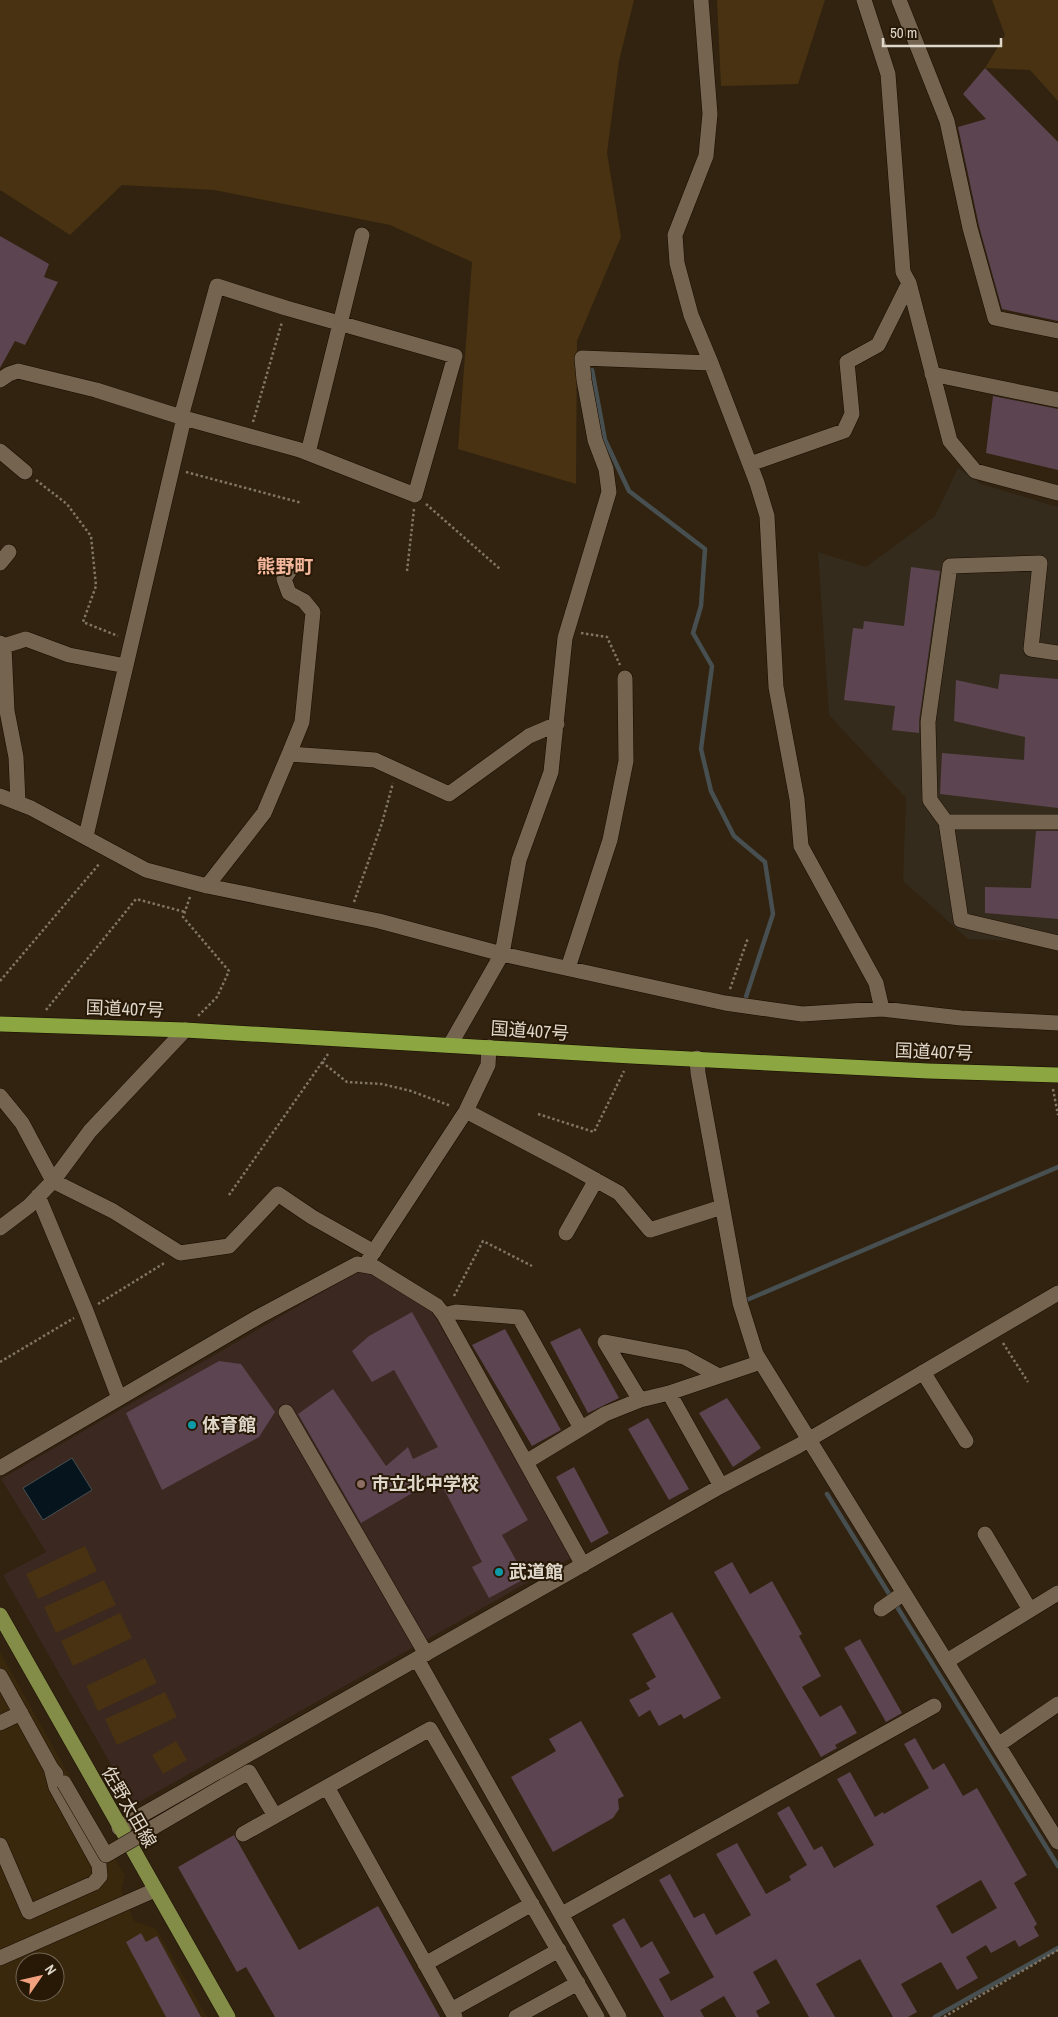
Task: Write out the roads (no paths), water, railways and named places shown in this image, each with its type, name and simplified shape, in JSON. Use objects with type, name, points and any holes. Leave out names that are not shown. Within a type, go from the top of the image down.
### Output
[{"type":"highway","name":"国道407号","points":[[0,1024],[185,1030],[631,1056],[928,1071],[1054,1075]]},
{"type":"main road","name":"佐野太田線","points":[[0,1615],[119,1828],[228,2017]]},
{"type":"street","points":[[701,0],[710,114],[706,156],[675,235],[677,262],[690,315],[711,363],[750,464],[767,516],[776,687],[797,798],[801,846],[876,983],[882,1009]]},
{"type":"street","points":[[864,0],[888,74],[903,272],[908,283],[950,441],[975,471],[1058,493]]},
{"type":"street","points":[[899,0],[948,121],[970,228],[995,318],[1058,331]]},
{"type":"street","points":[[308,453],[362,235]]},
{"type":"street","points":[[750,464],[844,431],[852,414],[847,362],[878,345],[908,283]]},
{"type":"street","points":[[0,380],[18,371],[96,390],[183,418],[308,453],[415,495],[454,356],[340,324],[217,286],[183,418],[86,836]]},
{"type":"street","points":[[450,1045],[502,954],[519,860],[551,772],[568,631],[609,492],[606,468],[595,440],[582,358],[711,363]]},
{"type":"street","points":[[932,374],[1058,400]]},
{"type":"street","points":[[0,451],[25,472]]},
{"type":"street","points":[[1058,653],[1031,649],[1040,563],[950,566],[928,722],[928,744],[930,800],[946,822],[960,920],[1058,943]]},
{"type":"street","points":[[201,885],[264,813],[302,722],[313,612],[304,600],[289,593],[284,579],[293,566]]},
{"type":"street","points":[[18,802],[16,757],[7,711],[2,645],[26,639],[68,654],[126,666]]},
{"type":"street","points":[[568,968],[610,840],[626,761],[625,678]]},
{"type":"street","points":[[289,754],[375,760],[450,794],[529,736],[557,724]]},
{"type":"street","points":[[0,796],[18,802],[86,836],[146,870],[201,885],[350,915],[502,954],[725,1003],[802,1014],[882,1009],[961,1018],[1058,1023]]},
{"type":"street","points":[[946,822],[1058,822]]},
{"type":"street","points":[[0,1228],[29,1206],[53,1181],[90,1131],[185,1030]]},
{"type":"street","points":[[0,1468],[258,1317],[370,1258],[466,1111],[488,1065],[489,1047]]},
{"type":"street","points":[[697,1058],[698,1073],[740,1303],[756,1354],[1058,1842]]},
{"type":"street","points":[[0,1096],[22,1123],[53,1181],[113,1211],[180,1253],[229,1246],[278,1194],[370,1258],[374,1267],[437,1306],[444,1315],[583,1565]]},
{"type":"street","points":[[466,1111],[619,1193],[650,1230],[722,1207]]},
{"type":"street","points":[[566,1233],[596,1180]]},
{"type":"street","points":[[38,1196],[86,1311],[119,1398]]},
{"type":"street","points":[[119,1828],[720,1486],[808,1440],[1058,1293]]},
{"type":"street","points":[[444,1315],[456,1312],[520,1316],[582,1428]]},
{"type":"street","points":[[640,1400],[605,1342],[684,1356],[720,1376]]},
{"type":"street","points":[[526,1462],[605,1414],[640,1400],[669,1393],[761,1362]]},
{"type":"street","points":[[923,1372],[966,1441]]},
{"type":"street","points":[[669,1393],[720,1486]]},
{"type":"street","points":[[286,1412],[619,2017]]},
{"type":"street","points":[[985,1534],[1030,1610]]},
{"type":"street","points":[[880,1609],[904,1593]]},
{"type":"street","points":[[946,1661],[1058,1593]]},
{"type":"street","points":[[0,1676],[51,1768],[64,1783],[106,1855],[249,1772],[275,1816]]},
{"type":"street","points":[[998,1745],[1058,1704]]},
{"type":"street","points":[[562,1914],[934,1706]]},
{"type":"street","points":[[0,1722],[21,1713]]},
{"type":"street","points":[[243,1834],[430,1728],[598,2017]]},
{"type":"street","points":[[0,1845],[30,1912],[94,1883],[100,1876],[99,1865],[56,1787],[51,1768]]},
{"type":"street","points":[[326,1787],[453,2013],[559,1950]]},
{"type":"street","points":[[0,1958],[155,1890]]},
{"type":"street","points":[[425,1964],[532,1904]]},
{"type":"street","points":[[516,2017],[578,1983]]},
{"type":"waterway","points":[[592,370],[605,440],[629,491],[705,549],[701,606],[693,633],[712,666],[701,749],[711,791],[734,836],[765,862],[773,914],[744,1003]]},
{"type":"waterway","points":[[742,1302],[1058,1167]]},
{"type":"waterway","points":[[827,1494],[1058,1866]]},
{"type":"waterway","points":[[935,2017],[1058,1948]]},
{"type":"place","name":"体育館","points":[[192,1425]]},
{"type":"place","name":"市立北中学校","points":[[361,1484]]},
{"type":"place","name":"武道館","points":[[499,1572]]},
{"type":"district","name":"熊野町","points":[[285,566]]}]
